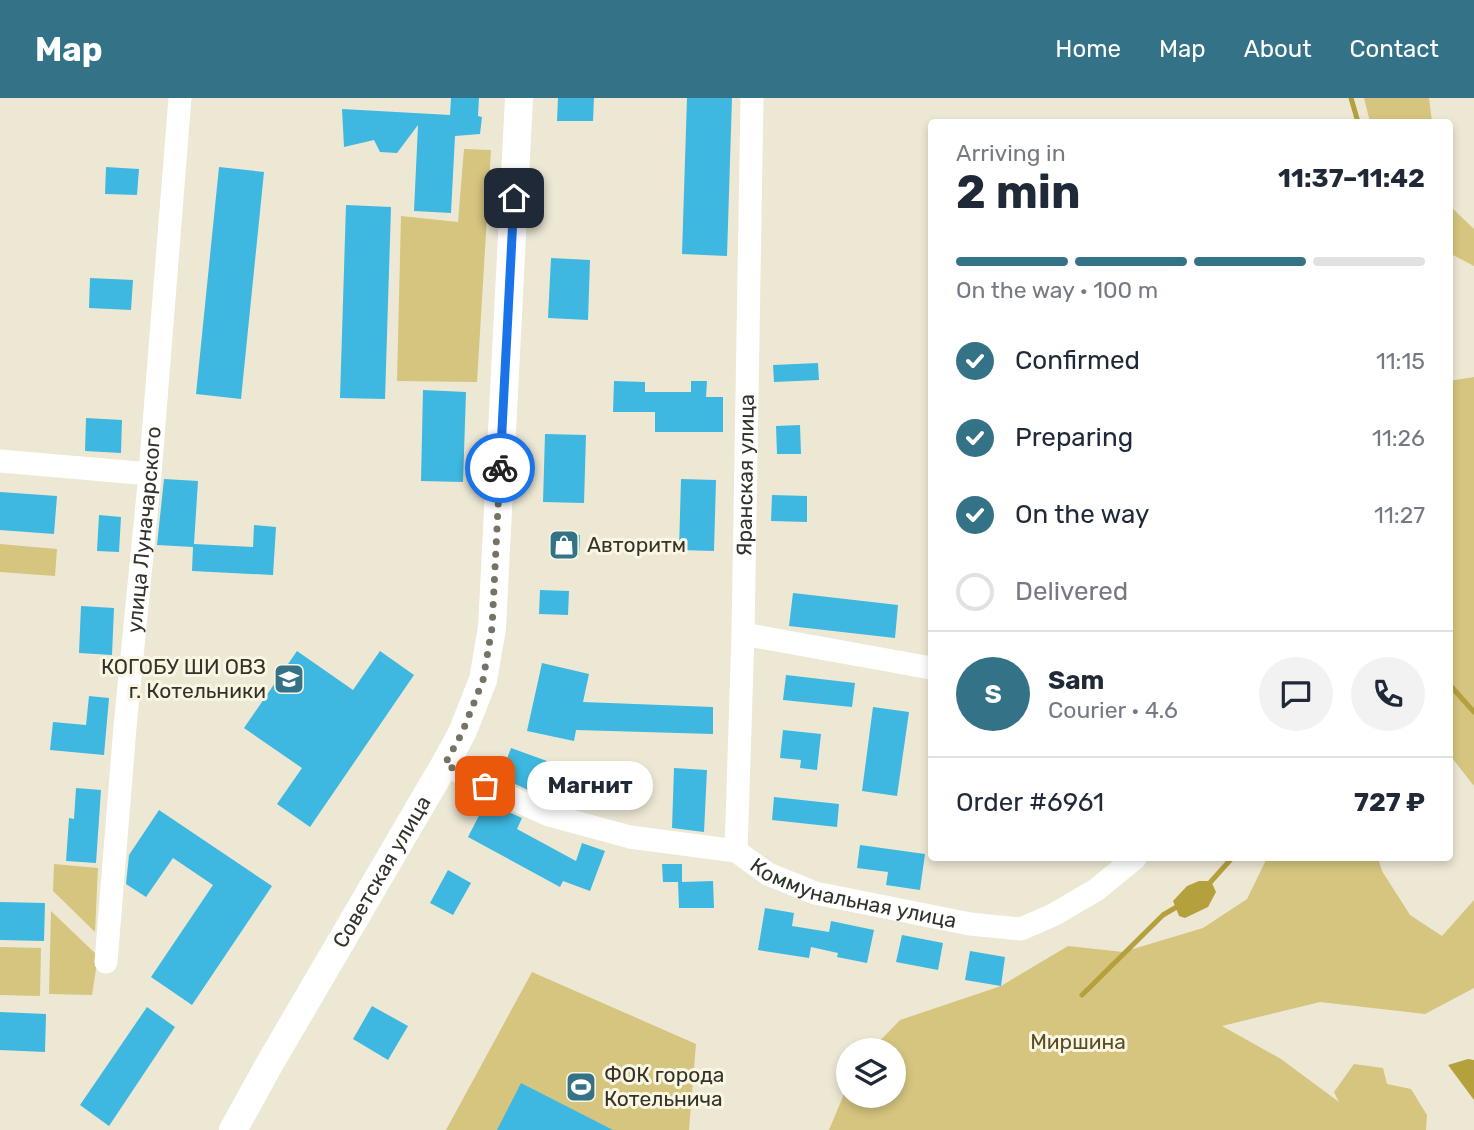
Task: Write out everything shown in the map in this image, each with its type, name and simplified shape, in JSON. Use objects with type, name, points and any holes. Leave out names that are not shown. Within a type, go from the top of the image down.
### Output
[{"type":"main road","name":"Советская улица","points":[[233,1130],[445,764],[462,733],[483,680],[492,628],[519,98]]},
{"type":"street","name":"улица Луначарского","points":[[106,962],[125,727],[150,474],[180,98]]},
{"type":"street","name":"Яранская улица","points":[[736,851],[743,634],[752,98]]},
{"type":"street","points":[[0,461],[150,474]]},
{"type":"street","points":[[743,634],[928,667]]},
{"type":"street","name":"Коммунальная улица","points":[[445,764],[485,786],[549,815],[630,837],[736,851],[768,874],[815,893],[970,924],[1021,929],[1053,915],[1096,890],[1131,861]]},
{"type":"green space","points":[[1364,98],[1429,98],[1432,119],[1369,119]]},
{"type":"green space","points":[[464,149],[491,150],[477,382],[397,381],[401,216],[458,222]]},
{"type":"green space","points":[[1453,209],[1474,229],[1474,266],[1453,255]]},
{"type":"green space","points":[[1474,377],[1474,786],[1453,759],[1453,380]]},
{"type":"green space","points":[[0,544],[57,549],[55,576],[0,572]]},
{"type":"green space","name":"Миршина","points":[[1266,861],[1379,861],[1382,871],[1410,915],[1442,936],[1474,900],[1474,988],[1425,1014],[1320,1002],[1222,1026],[1281,1059],[1339,1102],[1334,1092],[1354,1064],[1383,1068],[1387,1084],[1411,1089],[1427,1115],[1426,1130],[829,1130],[838,1108],[906,1108],[906,1038],[883,1038],[900,1020],[1001,986],[1068,946],[1123,952],[1203,928],[1247,899]]},
{"type":"green space","points":[[54,864],[98,868],[95,932],[53,891]]},
{"type":"green space","points":[[51,911],[98,956],[92,995],[49,994]]},
{"type":"green space","points":[[0,947],[41,948],[40,996],[0,995]]},
{"type":"green space","name":"ФОК города Котельнича","points":[[532,972],[696,1044],[689,1130],[446,1130]]},
{"type":"shaded area","points":[[1199,881],[1211,881],[1216,892],[1208,907],[1185,918],[1179,916],[1173,901],[1187,886]]},
{"type":"shaded area","points":[[1468,1059],[1474,1060],[1474,1100],[1448,1065]]},
{"type":"building","points":[[451,98],[479,98],[478,116],[482,117],[480,134],[455,136],[451,213],[414,211],[418,125],[397,153],[380,152],[374,140],[344,147],[342,109],[450,115]]},
{"type":"building","points":[[558,98],[594,98],[593,121],[557,121]]},
{"type":"building","points":[[687,98],[732,98],[727,256],[682,254]]},
{"type":"building","points":[[106,167],[139,169],[137,195],[105,194]]},
{"type":"building","points":[[219,167],[264,172],[241,399],[196,394]]},
{"type":"building","points":[[346,205],[391,207],[385,399],[340,398]]},
{"type":"building","points":[[551,258],[590,260],[588,320],[548,318]]},
{"type":"building","points":[[90,278],[133,280],[131,310],[89,308]]},
{"type":"building","points":[[818,363],[819,380],[774,382],[773,365]]},
{"type":"building","points":[[614,381],[645,382],[645,392],[691,392],[691,381],[707,381],[706,397],[723,397],[723,432],[655,432],[655,412],[613,412]]},
{"type":"building","points":[[423,390],[466,392],[463,482],[421,481]]},
{"type":"building","points":[[86,418],[122,420],[121,453],[85,451]]},
{"type":"building","points":[[800,425],[801,454],[777,454],[776,426]]},
{"type":"building","points":[[545,434],[586,435],[584,503],[543,502]]},
{"type":"building","points":[[164,479],[198,481],[194,544],[253,547],[254,525],[276,527],[273,575],[192,571],[193,547],[157,545]]},
{"type":"building","points":[[681,479],[716,480],[714,551],[679,550]]},
{"type":"building","points":[[0,492],[57,496],[54,534],[0,530]]},
{"type":"building","points":[[772,495],[807,496],[807,522],[771,521]]},
{"type":"building","points":[[99,515],[121,517],[119,552],[97,551]]},
{"type":"building","name":"Авторитм","points":[[550,534],[580,535],[579,555],[549,554]]},
{"type":"building","points":[[540,590],[569,591],[568,615],[539,614]]},
{"type":"building","points":[[793,593],[898,605],[895,638],[789,626]]},
{"type":"building","points":[[81,606],[114,608],[112,655],[79,653]]},
{"type":"building","points":[[297,651],[353,690],[380,651],[414,675],[310,827],[277,804],[302,768],[244,728]]},
{"type":"building","points":[[542,663],[589,674],[583,702],[713,707],[713,734],[576,730],[574,741],[527,731]]},
{"type":"building","points":[[786,675],[855,683],[852,707],[783,700]]},
{"type":"building","points":[[89,696],[109,698],[104,755],[50,750],[53,722],[86,725]]},
{"type":"building","points":[[873,707],[909,712],[897,796],[862,791]]},
{"type":"building","points":[[783,730],[821,734],[817,770],[800,768],[801,760],[780,758]]},
{"type":"building","points":[[511,748],[547,761],[541,778],[547,780],[541,796],[500,777]]},
{"type":"building","points":[[674,768],[707,770],[704,832],[672,828]]},
{"type":"building","points":[[76,788],[101,790],[96,863],[66,861],[69,818],[74,819]]},
{"type":"building","points":[[774,797],[839,804],[837,827],[772,820]]},
{"type":"building","points":[[486,802],[522,818],[517,829],[576,861],[582,843],[605,851],[590,891],[563,881],[560,887],[468,837]]},
{"type":"building","points":[[159,810],[272,886],[192,1005],[151,977],[213,885],[173,858],[146,897],[126,884],[129,855]]},
{"type":"building","points":[[860,845],[925,854],[920,890],[886,885],[888,872],[857,868]]},
{"type":"building","points":[[662,864],[682,864],[682,882],[713,881],[714,908],[679,908],[678,882],[663,882]]},
{"type":"building","points":[[448,870],[471,883],[453,915],[430,903]]},
{"type":"building","points":[[0,902],[45,903],[44,941],[0,940]]},
{"type":"building","points":[[765,908],[794,913],[792,926],[829,932],[831,921],[874,930],[867,963],[837,957],[838,953],[811,947],[809,958],[758,950]]},
{"type":"building","points":[[902,935],[943,943],[938,970],[896,962]]},
{"type":"building","points":[[970,951],[1005,957],[1001,986],[965,980]]},
{"type":"building","points":[[372,1006],[408,1026],[388,1060],[353,1039]]},
{"type":"building","points":[[147,1007],[175,1027],[109,1126],[80,1105]]},
{"type":"building","points":[[0,1012],[46,1014],[45,1052],[0,1050]]},
{"type":"building","points":[[521,1083],[613,1130],[497,1130]]},
{"type":"waterway","points":[[1351,98],[1357,119]]},
{"type":"waterway","points":[[1453,688],[1474,712]]},
{"type":"waterway","points":[[1207,886],[1229,861]]},
{"type":"waterway","points":[[1082,995],[1163,915],[1180,905]]},
{"type":"way so far","points":[[485,786],[445,764],[462,733],[483,680],[492,628],[500,468]]},
{"type":"place","name":"Авторитм","points":[[564,545]]},
{"type":"place","name":"КОГОБУ ШИ ОВЗ г. Котельники","points":[[289,679]]},
{"type":"place","name":"Магнит","points":[[485,786]]},
{"type":"place","name":"ФОК города Котельнича","points":[[581,1087]]},
{"type":"route","points":[[500,468],[514,198]]}]
